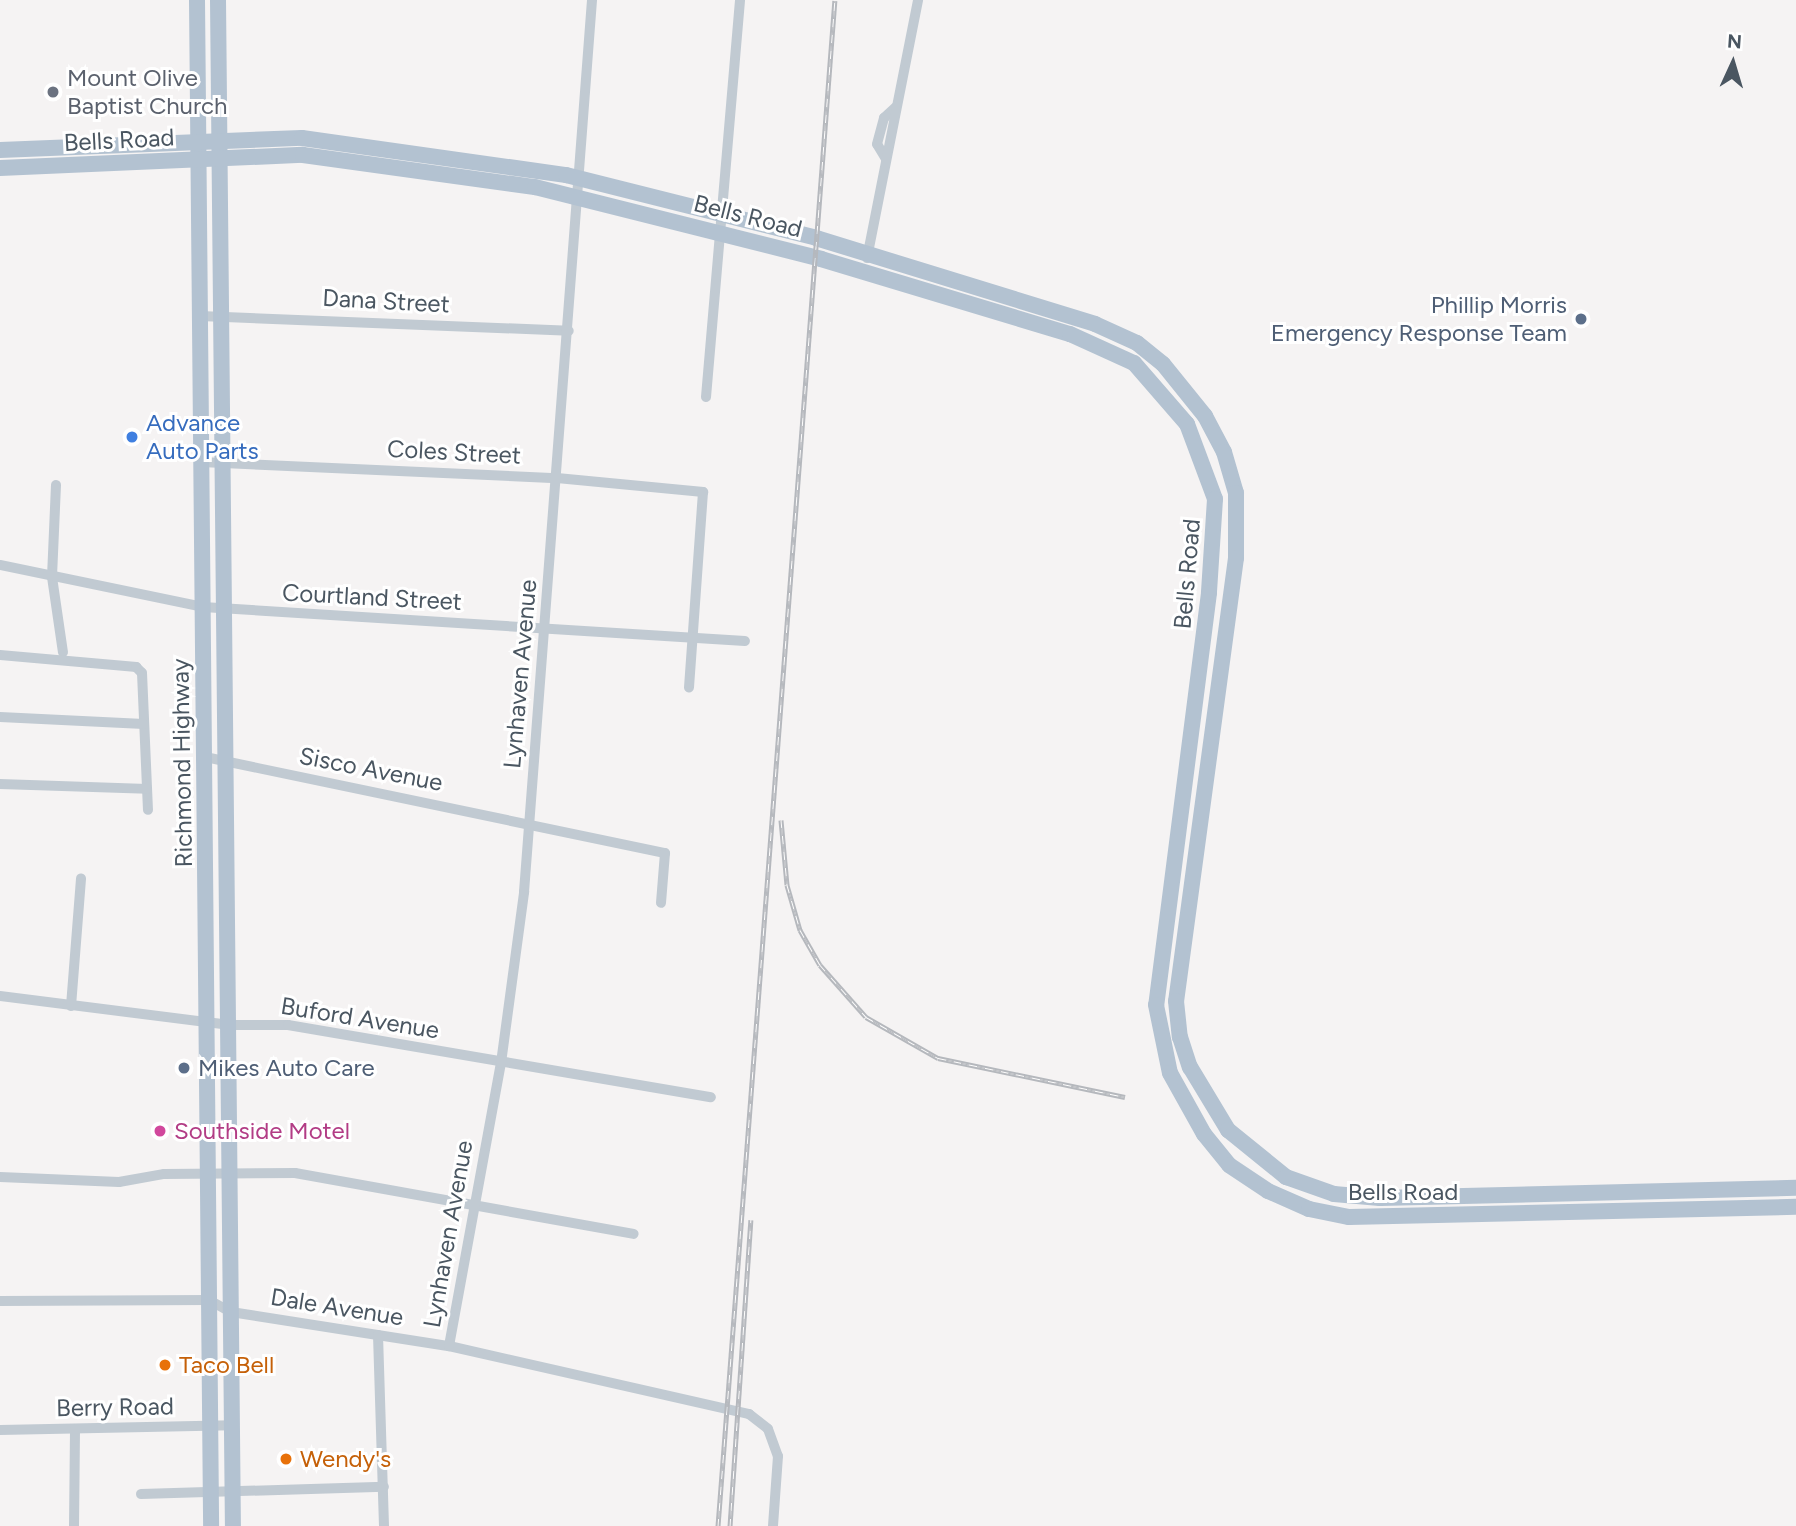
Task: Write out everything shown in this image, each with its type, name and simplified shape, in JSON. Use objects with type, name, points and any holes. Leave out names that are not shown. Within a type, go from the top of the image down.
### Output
[{"type":"main road","name":"Richmond Highway","points":[[197,0],[211,1526]]},
{"type":"main road","name":"Richmond Highway","points":[[218,0],[233,1526]]},
{"type":"main road","name":"Bells Road","points":[[0,149],[219,139],[318,139],[579,177],[868,254],[1019,309],[1134,363],[1187,424],[1215,499],[1216,536],[1202,657],[1156,1005],[1159,1039],[1182,1098],[1229,1165],[1268,1191],[1323,1212],[1349,1217],[1796,1207]]},
{"type":"main road","name":"Bells Road","points":[[0,168],[219,158],[327,157],[578,195],[865,272],[1019,309],[1095,324],[1137,343],[1163,364],[1205,416],[1224,452],[1236,494],[1236,558],[1176,1001],[1180,1037],[1203,1094],[1228,1130],[1286,1177],[1322,1191],[1380,1198],[1796,1188]]},
{"type":"main road","points":[[1202,657],[1221,661]]},
{"type":"main road","points":[[1167,918],[1186,920]]},
{"type":"main road","points":[[1745,1189],[1746,1208]]},
{"type":"main road","points":[[1468,1196],[1469,1215]]},
{"type":"street","name":"Lynhaven Avenue","points":[[449,1346],[502,1063],[528,823],[569,331],[592,0]]},
{"type":"street","points":[[706,397],[740,0]]},
{"type":"street","points":[[865,272],[886,159],[877,144],[884,118],[896,106],[918,0]]},
{"type":"street","name":"Dana Street","points":[[200,316],[569,331]]},
{"type":"street","name":"Coles Street","points":[[201,462],[557,478],[703,492],[694,638]]},
{"type":"street","points":[[56,485],[52,578],[63,652]]},
{"type":"street","name":"Courtland Street","points":[[0,565],[52,578],[203,607],[745,641]]},
{"type":"street","points":[[689,687],[694,638]]},
{"type":"street","points":[[0,655],[136,667],[142,673],[148,810]]},
{"type":"street","points":[[0,717],[144,724]]},
{"type":"street","name":"Sisco Avenue","points":[[205,757],[666,853],[661,904]]},
{"type":"street","points":[[0,784],[147,789]]},
{"type":"street","points":[[71,1006],[81,878]]},
{"type":"street","name":"Buford Avenue","points":[[0,996],[207,1019],[228,1025],[288,1025],[712,1097]]},
{"type":"street","points":[[0,1177],[119,1182],[164,1174],[295,1173],[634,1234]]},
{"type":"street","name":"Dale Avenue","points":[[0,1301],[209,1300],[231,1312],[449,1346],[749,1414],[768,1429],[778,1456],[773,1526]]},
{"type":"street","points":[[378,1335],[384,1526]]},
{"type":"street","name":"Berry Road","points":[[0,1430],[232,1425]]},
{"type":"street","points":[[74,1526],[75,1429]]},
{"type":"street","points":[[141,1494],[384,1488]]},
{"type":"railway","points":[[718,1526],[835,0]]},
{"type":"railway","points":[[781,820],[787,885],[800,930],[820,965],[866,1017],[938,1058],[1125,1097]]},
{"type":"railway","points":[[730,1526],[751,1220]]},
{"type":"place","name":"Mount Olive Baptist Church","points":[[53,92]]},
{"type":"place","name":"Phillip Morris Emergency Response Team","points":[[1581,319]]},
{"type":"place","name":"Advance Auto Parts","points":[[132,437]]},
{"type":"place","name":"Mikes Auto Care","points":[[184,1068]]},
{"type":"place","name":"Southside Motel","points":[[160,1131]]},
{"type":"place","name":"Taco Bell","points":[[165,1365]]},
{"type":"place","name":"Wendy's","points":[[286,1459]]}]
